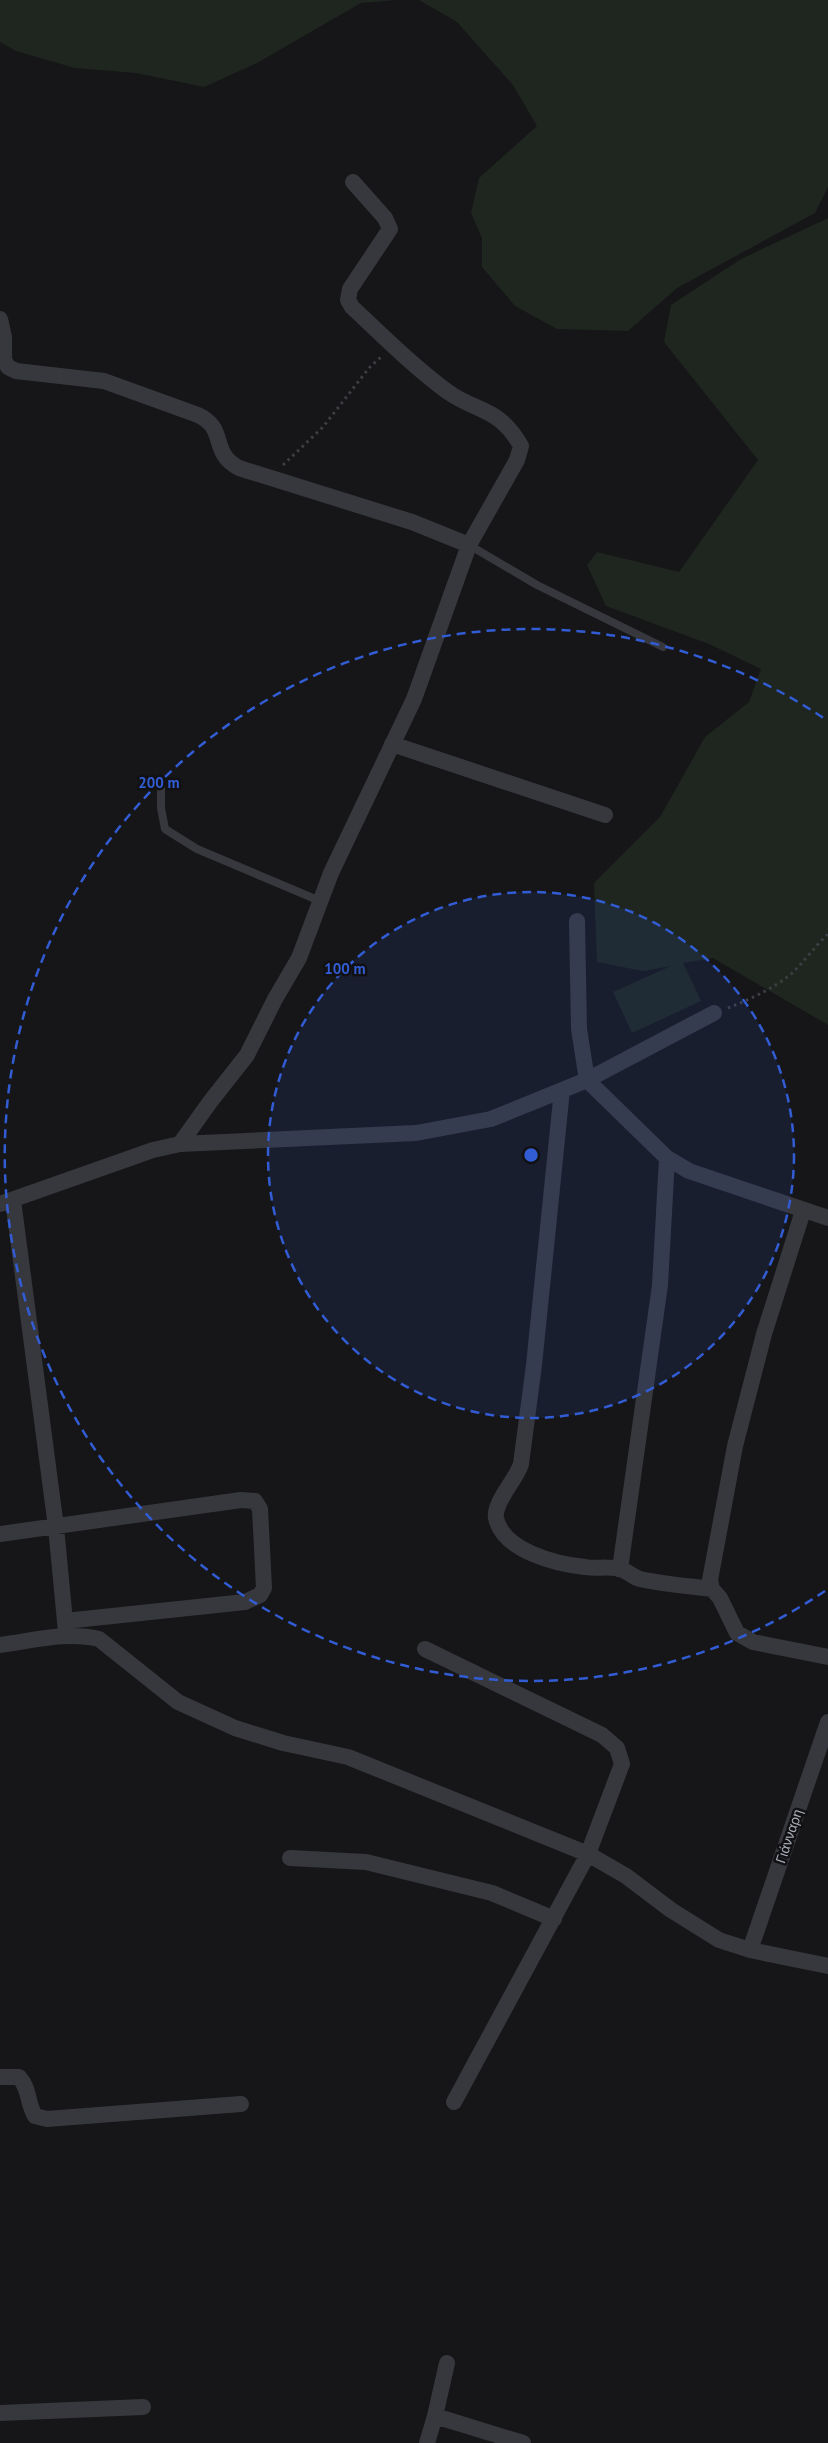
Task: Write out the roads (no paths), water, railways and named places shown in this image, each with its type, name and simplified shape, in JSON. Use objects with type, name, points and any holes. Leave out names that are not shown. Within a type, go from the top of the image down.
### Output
[{"type":"street","points":[[180,1144],[247,1055],[299,958],[320,901],[414,698],[469,546],[517,460],[521,446],[511,429],[487,410],[449,393],[395,348],[352,307],[348,300],[350,289],[390,229],[384,218],[353,182]]},
{"type":"street","points":[[0,319],[4,338],[4,360],[8,367],[16,371],[104,381],[198,416],[208,420],[215,428],[222,452],[228,462],[412,522],[469,546]]},
{"type":"street","points":[[392,744],[605,815]]},
{"type":"street","points":[[577,922],[579,1029],[587,1080],[667,1158],[689,1171],[828,1218]]},
{"type":"street","points":[[66,1628],[56,1527],[7,1202],[153,1150],[180,1144],[416,1133],[491,1119],[587,1080],[714,1013]]},
{"type":"street","points":[[562,1090],[534,1365],[521,1464],[517,1476],[499,1500],[495,1516],[500,1528],[516,1545],[539,1558],[585,1567],[620,1569],[637,1578],[712,1589]]},
{"type":"street","points":[[620,1569],[660,1285],[667,1158]]},
{"type":"street","points":[[803,1211],[764,1334],[735,1446],[710,1580],[712,1589],[720,1598],[737,1633],[743,1638],[753,1642],[828,1657]]},
{"type":"street","points":[[0,1534],[240,1500],[255,1501],[260,1509],[264,1588],[260,1595],[245,1602],[66,1628],[0,1645]]},
{"type":"street","points":[[66,1628],[83,1636],[99,1639],[178,1702],[234,1728],[283,1743],[348,1757],[588,1854],[626,1876],[671,1910],[719,1940],[750,1950],[828,1966]]},
{"type":"street","points":[[425,1649],[602,1735],[617,1748],[622,1764],[588,1854],[454,2102]]},
{"type":"street","name":"Γιάνναρη","points":[[750,1950],[828,1722]]},
{"type":"street","points":[[290,1858],[366,1862],[492,1894],[554,1919]]},
{"type":"street","points":[[0,2077],[19,2077],[26,2085],[30,2108],[35,2116],[47,2119],[242,2104]]},
{"type":"street","points":[[427,2443],[447,2363]]},
{"type":"street","points":[[0,2413],[143,2407]]},
{"type":"street","points":[[435,2416],[523,2443]]},
{"type":"lane","points":[[469,546],[537,585],[663,647]]},
{"type":"lane","points":[[161,786],[161,808],[165,828],[197,849],[320,901]]}]
